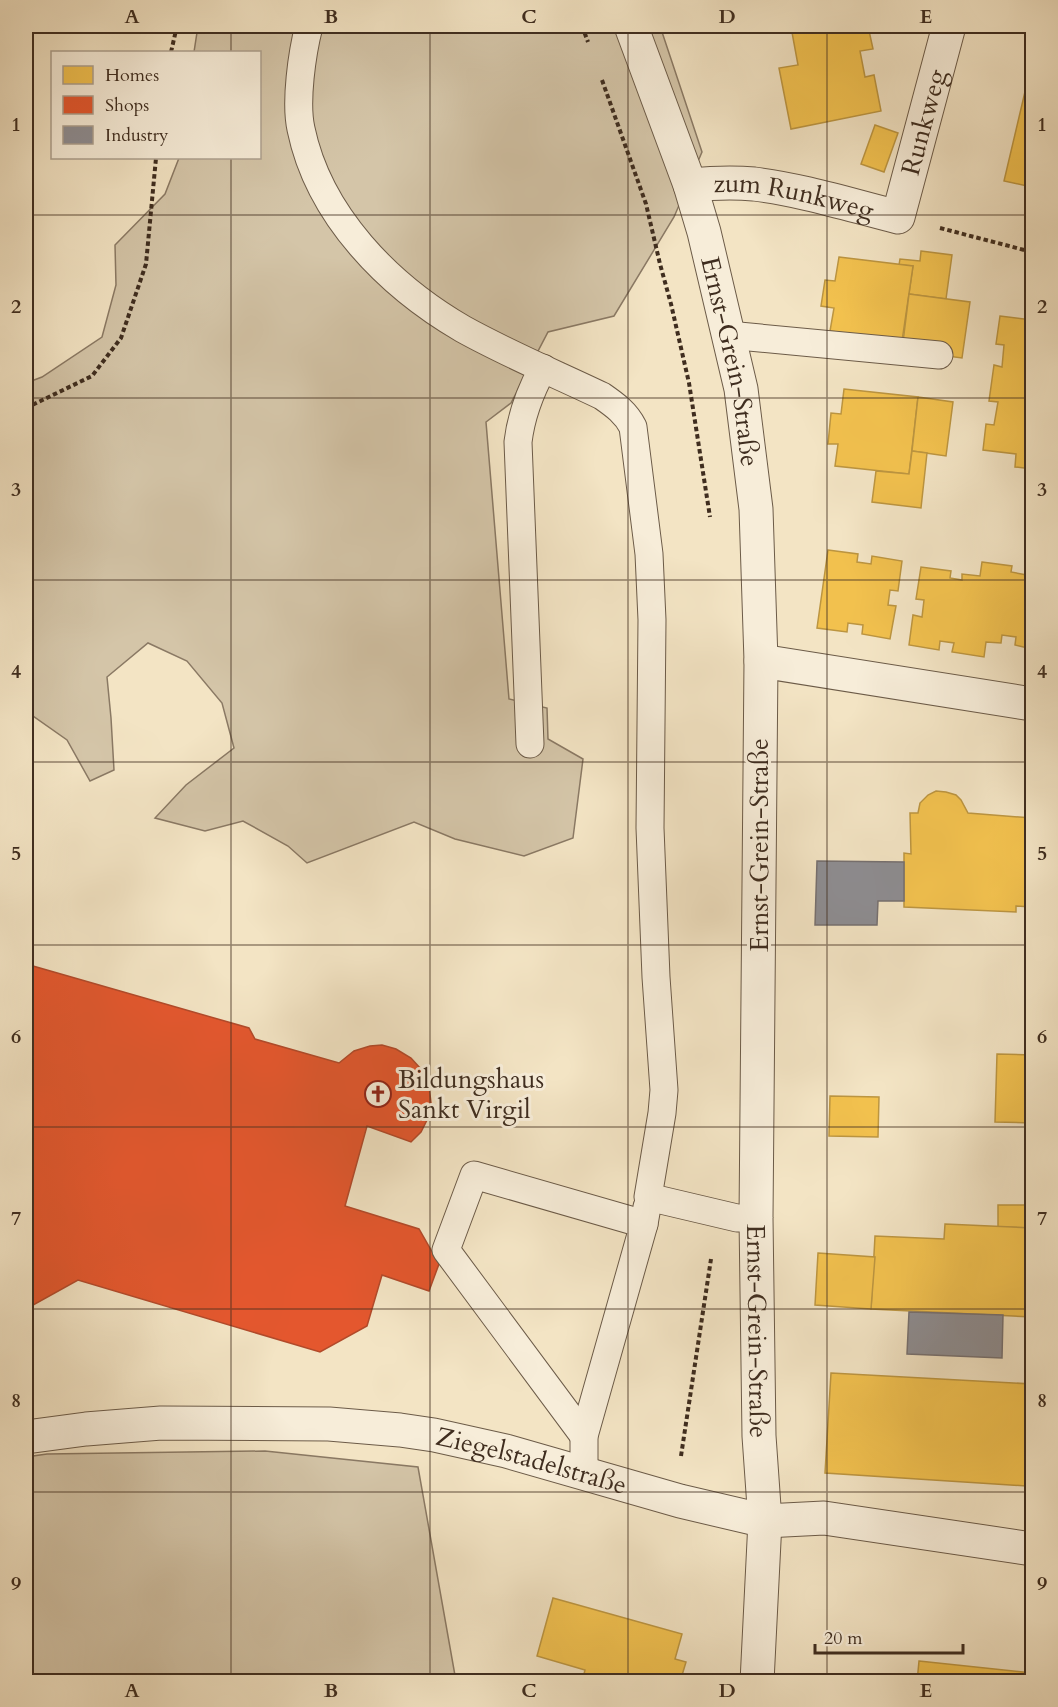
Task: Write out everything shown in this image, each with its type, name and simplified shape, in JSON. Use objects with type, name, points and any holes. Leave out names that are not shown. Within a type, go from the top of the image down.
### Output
[{"type":"street","name":"Ernst-Grein-Straße","points":[[631,26],[690,185],[704,232],[741,389],[756,509],[760,661],[756,1218],[759,1436],[765,1521],[757,1682]]},
{"type":"street","name":"Runkweg","points":[[898,217],[950,26]]},
{"type":"street","name":"zum Runkweg","points":[[690,185],[753,184],[789,189],[898,217]]},
{"type":"street","points":[[760,661],[1032,704]]},
{"type":"street","name":"Ziegelstadelstraße","points":[[26,1437],[161,1423],[367,1426],[443,1437],[506,1451],[690,1504],[765,1521],[824,1518],[1032,1549]]},
{"type":"lane","points":[[309,26],[301,69],[300,127],[307,153],[328,201],[359,244],[416,297],[462,328],[603,396],[629,419],[636,437],[649,554],[652,620],[650,828],[656,977],[664,1090],[644,1224],[584,1436],[584,1473]]},
{"type":"lane","points":[[729,335],[939,355]]},
{"type":"lane","points":[[530,744],[518,442],[520,422],[543,368]]},
{"type":"lane","points":[[584,1436],[446,1250],[474,1175],[644,1224]]},
{"type":"lane","points":[[648,1197],[715,1214],[737,1218],[756,1218]]},
{"type":"path","points":[[171,51],[177,26]]},
{"type":"path","points":[[26,408],[92,376],[121,338],[146,264],[156,159]]},
{"type":"path","points":[[898,217],[1032,252]]},
{"type":"shaded area","points":[[198,26],[660,26],[702,152],[674,217],[614,316],[548,332],[511,403],[486,422],[509,699],[547,708],[548,739],[583,759],[573,838],[524,856],[455,839],[414,822],[307,863],[288,846],[243,821],[205,831],[155,818],[186,785],[234,748],[222,703],[187,661],[148,643],[107,677],[114,770],[90,781],[67,740],[26,711],[26,383],[42,377],[102,337],[116,285],[115,245],[165,194],[179,159],[261,159],[261,51],[194,51]]},
{"type":"shaded area","points":[[265,1451],[418,1467],[456,1681],[26,1681],[26,1457],[47,1454]]},
{"type":"building: Homes","points":[[868,26],[873,49],[860,51],[865,77],[874,75],[881,111],[791,129],[779,68],[798,65],[791,27]]},
{"type":"building: Homes","points":[[1028,79],[1032,80],[1032,187],[1004,181]]},
{"type":"building: Homes","points":[[875,125],[898,133],[884,172],[861,164]]},
{"type":"building: Homes","points":[[921,251],[952,255],[946,299],[909,294],[913,266],[899,265],[900,259],[920,261]]},
{"type":"building: Homes","points":[[839,257],[913,266],[902,341],[830,331],[834,308],[821,306],[825,280],[835,281]]},
{"type":"building: Homes","points":[[909,294],[970,302],[962,358],[902,350]]},
{"type":"building: Homes","points":[[1000,316],[1032,320],[1032,469],[1015,467],[1016,454],[983,450],[986,424],[994,425],[998,402],[989,401],[994,365],[1002,367],[1004,345],[996,344]]},
{"type":"building: Homes","points":[[844,389],[918,397],[909,474],[835,466],[838,444],[828,444],[831,413],[841,414]]},
{"type":"building: Homes","points":[[918,397],[953,402],[946,456],[912,451]]},
{"type":"building: Homes","points":[[912,451],[927,453],[921,508],[872,502],[876,471],[909,474]]},
{"type":"building: Homes","points":[[828,550],[858,554],[857,562],[871,564],[872,556],[902,561],[898,591],[890,590],[888,605],[896,606],[890,639],[862,634],[863,625],[848,623],[847,632],[817,628]]},
{"type":"building: Homes","points":[[982,562],[1012,566],[1011,572],[1027,575],[1027,569],[1032,570],[1032,649],[1015,645],[1016,637],[1002,635],[1001,643],[986,642],[984,657],[952,652],[954,643],[940,641],[939,650],[909,645],[913,615],[922,617],[924,600],[916,599],[921,567],[951,571],[950,578],[962,580],[962,574],[980,576]]},
{"type":"building: Homes","points":[[936,791],[956,795],[968,813],[1032,818],[1032,907],[1016,906],[1016,912],[904,907],[904,853],[911,854],[910,813],[918,813],[920,803]]},
{"type":"building: Homes","points":[[997,1054],[1032,1055],[1032,1123],[995,1122]]},
{"type":"building: Homes","points":[[830,1096],[879,1097],[878,1137],[829,1136]]},
{"type":"building: Homes","points":[[998,1205],[1032,1205],[1032,1228],[998,1227]]},
{"type":"building: Homes","points":[[945,1224],[1032,1228],[1032,1317],[871,1309],[875,1236],[944,1239]]},
{"type":"building: Homes","points":[[818,1253],[875,1257],[871,1309],[815,1305]]},
{"type":"building: Homes","points":[[831,1373],[1032,1384],[1032,1470],[1027,1470],[1026,1486],[825,1473]]},
{"type":"building: Homes","points":[[553,1598],[682,1634],[675,1659],[686,1662],[680,1682],[582,1682],[585,1670],[537,1656]]},
{"type":"building: Homes","points":[[919,1661],[1032,1673],[1031,1682],[917,1682]]},
{"type":"building: Shops","name":"Bildungshaus Sankt Virgil","points":[[26,964],[249,1028],[255,1039],[339,1063],[354,1051],[382,1045],[396,1049],[411,1058],[420,1068],[429,1086],[431,1103],[427,1120],[421,1132],[411,1142],[367,1126],[345,1206],[419,1229],[439,1264],[429,1291],[382,1275],[367,1326],[320,1352],[78,1280],[26,1309]]},
{"type":"building: Industry","points":[[817,861],[904,862],[904,901],[878,901],[877,925],[815,925]]},
{"type":"building: Industry","points":[[909,1312],[1003,1315],[1002,1358],[907,1354]]},
{"type":"place","name":"Bildungshaus Sankt Virgil","points":[[378,1094]]}]
